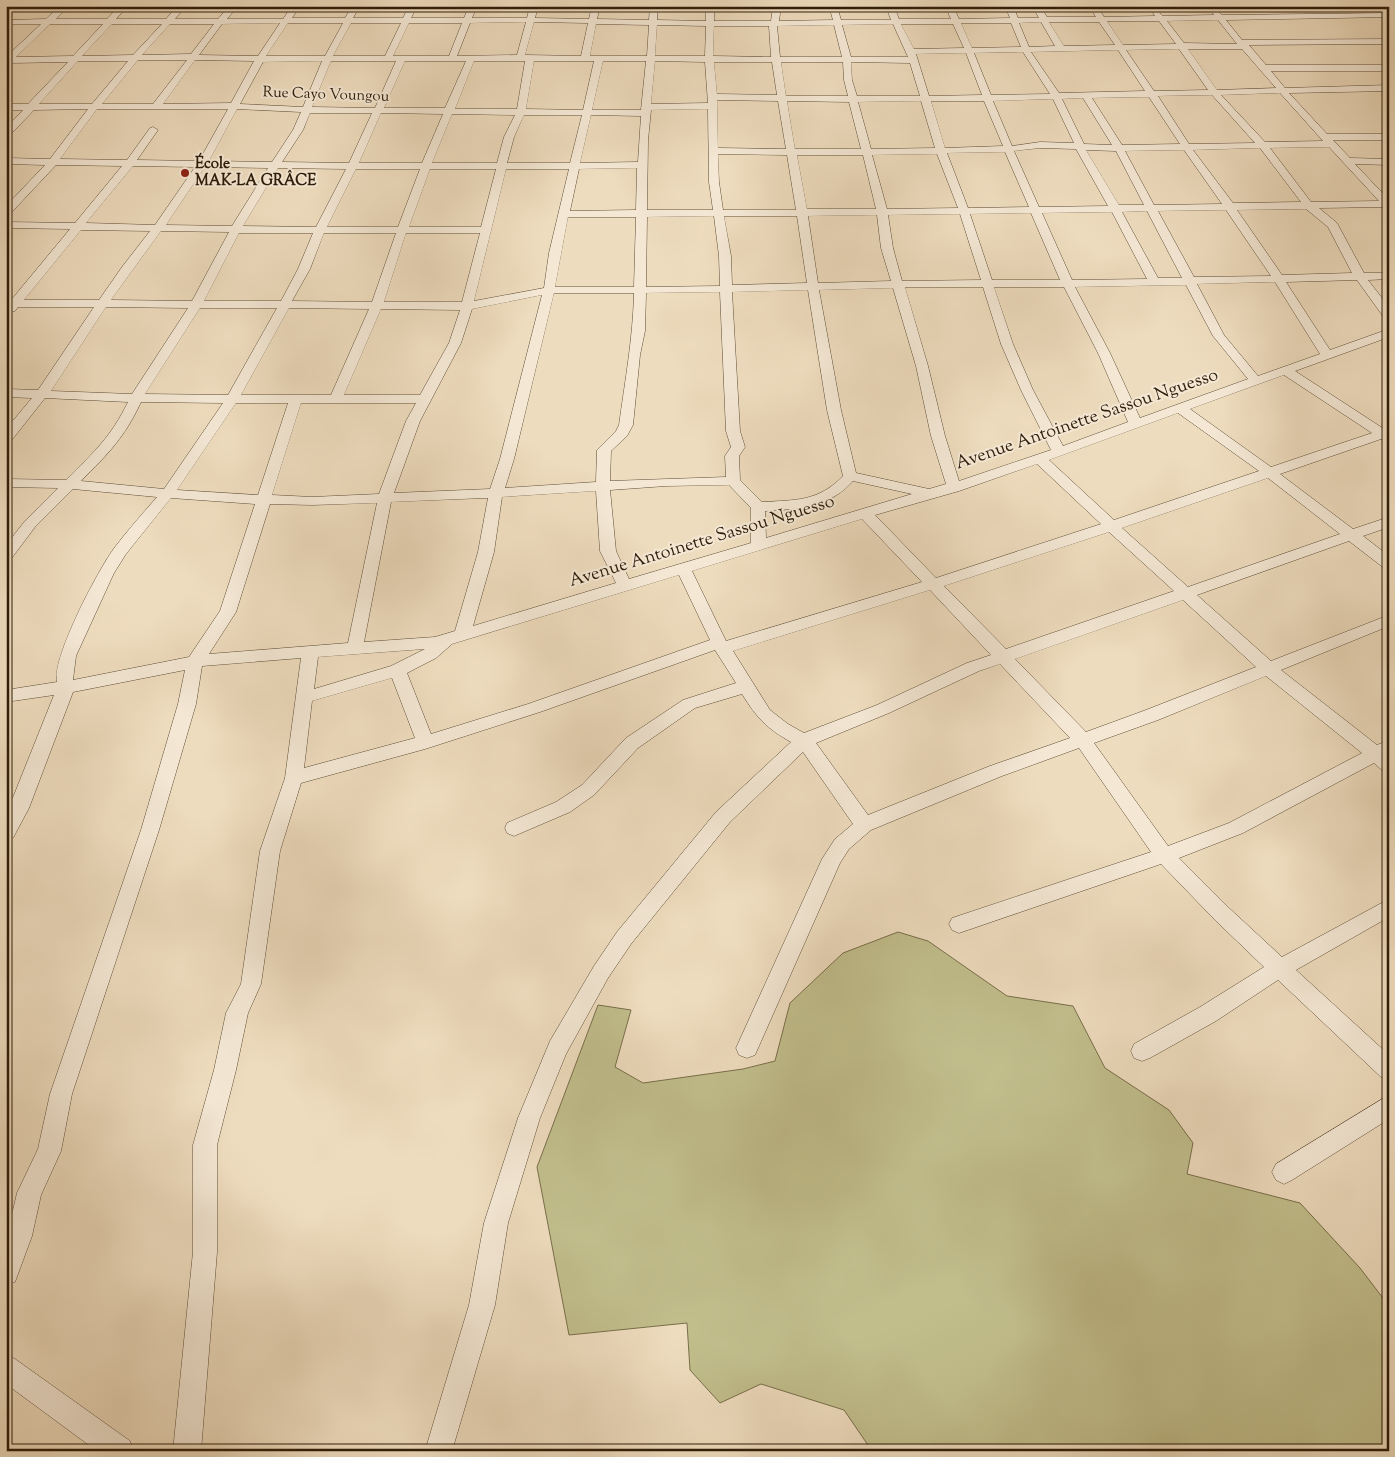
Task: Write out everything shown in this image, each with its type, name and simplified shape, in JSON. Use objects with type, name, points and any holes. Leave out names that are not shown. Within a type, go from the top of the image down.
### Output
[{"type":"street","points":[[7,61],[65,6]]},
{"type":"street","points":[[6,134],[124,6]]},
{"type":"street","points":[[6,212],[53,162],[134,58],[182,6]]},
{"type":"street","points":[[156,106],[221,20],[234,6]]},
{"type":"street","points":[[6,438],[42,394],[126,269],[158,228],[202,164],[260,59],[284,20],[296,6]]},
{"type":"street","points":[[6,556],[30,524],[116,436],[138,397],[196,305],[236,229],[274,165],[298,130],[308,110],[328,58],[356,6]]},
{"type":"street","points":[[388,58],[413,6]]},
{"type":"street","points":[[452,58],[473,6]]},
{"type":"street","points":[[520,58],[527,38],[534,6]]},
{"type":"street","points":[[585,59],[596,6]]},
{"type":"street","points":[[625,586],[607,546],[603,486],[604,450],[622,433],[626,426],[634,355],[639,331],[641,289],[640,214],[654,6]]},
{"type":"street","points":[[710,6],[709,59],[713,101],[714,182],[726,256],[728,360],[733,432],[738,447],[732,456],[733,481],[758,507],[759,546]]},
{"type":"street","points":[[777,6],[777,15],[773,23],[776,60],[834,410],[850,476]]},
{"type":"street","points":[[833,6],[847,60],[848,80],[882,212],[887,248],[922,366],[938,436],[954,488]]},
{"type":"street","points":[[890,6],[895,22],[912,56],[941,150],[964,211],[1007,344],[1030,396],[1059,451]]},
{"type":"street","points":[[949,6],[979,73],[987,98],[1009,150],[1068,284],[1104,353],[1136,425]]},
{"type":"street","points":[[1009,6],[1026,50],[1056,96],[1080,147],[1116,209],[1154,281]]},
{"type":"street","points":[[1036,6],[1061,49]]},
{"type":"street","points":[[1093,6],[1186,146],[1278,278],[1327,356]]},
{"type":"street","points":[[1153,6],[1214,91],[1263,146],[1309,206],[1333,225],[1360,277],[1389,316]]},
{"type":"street","points":[[1212,6],[1282,90],[1388,205]]},
{"type":"street","points":[[1271,6],[1288,22]]},
{"type":"street","points":[[1332,6],[1349,22]]},
{"type":"street","points":[[6,22],[530,20],[773,23],[1389,15]]},
{"type":"street","points":[[1364,35],[1372,41]]},
{"type":"street","points":[[1302,36],[1310,42]]},
{"type":"street","points":[[1245,47],[1310,42],[1389,41]]},
{"type":"street","points":[[7,61],[134,58],[847,60],[968,51],[1183,46],[1364,51],[1353,42]]},
{"type":"street","points":[[1370,56],[1389,76]]},
{"type":"street","points":[[6,834],[20,808],[66,687],[64,678],[68,656],[106,572],[120,551],[167,494],[233,398],[304,269],[320,230],[353,165],[402,58]]},
{"type":"street","points":[[336,399],[377,304],[426,166],[472,58]]},
{"type":"street","points":[[355,648],[385,497],[413,421],[454,343],[467,306],[509,137],[521,111],[530,58]]},
{"type":"street","points":[[306,697],[397,670],[437,650],[456,636],[486,552],[496,493],[549,290],[599,59]]},
{"type":"street","points":[[1265,68],[1382,68]]},
{"type":"street","name":"Rue Cayo Voungou","points":[[6,107],[233,106],[308,110],[586,112],[646,110],[713,101],[783,98],[987,98],[1389,88]]},
{"type":"street","points":[[1086,95],[1119,148],[1220,336],[1257,382]]},
{"type":"street","points":[[6,314],[11,303],[130,163],[153,130]]},
{"type":"street","points":[[713,151],[866,152],[1009,150],[1034,145],[1119,148],[1263,146],[1389,136]]},
{"type":"street","points":[[6,161],[502,167],[643,165]]},
{"type":"street","points":[[1347,161],[1389,162]]},
{"type":"street","points":[[1371,187],[1389,187]]},
{"type":"street","points":[[565,214],[1388,205]]},
{"type":"street","points":[[6,225],[320,230],[485,230]]},
{"type":"street","points":[[11,303],[467,306],[549,290],[685,290],[897,284],[1068,284],[1389,276]]},
{"type":"street","name":"Avenue Antoinette Sassou Nguesso","points":[[6,696],[66,687],[195,661],[355,648],[421,645],[456,636],[684,569],[930,493],[954,488],[1257,382],[1389,333]]},
{"type":"street","points":[[1286,371],[1386,435]]},
{"type":"street","points":[[6,392],[138,397],[424,400]]},
{"type":"street","points":[[6,1273],[20,1236],[28,1193],[49,1151],[61,1094],[150,830],[187,704],[195,661],[228,612],[296,398]]},
{"type":"street","points":[[1181,409],[1270,473],[1389,564]]},
{"type":"street","points":[[294,778],[425,742],[721,646],[1008,560],[1386,435]]},
{"type":"street","points":[[959,924],[1165,856],[1236,828],[1384,756],[1268,668],[1039,458]]},
{"type":"street","points":[[850,476],[930,493]]},
{"type":"street","points":[[758,507],[808,504],[833,493],[850,476]]},
{"type":"street","points":[[6,484],[70,484],[167,494],[312,501],[496,493],[666,482],[733,481]]},
{"type":"street","points":[[865,513],[1083,740],[1165,856],[1222,914],[1389,1070]]},
{"type":"street","points":[[438,1451],[482,1305],[496,1223],[529,1118],[558,1048],[601,972],[624,938],[723,817],[803,741],[883,709],[973,667],[1350,534],[1389,522]]},
{"type":"street","points":[[684,569],[721,646],[764,714],[782,729],[803,741],[814,753],[864,825]]},
{"type":"street","points":[[747,1048],[832,859],[842,844],[864,825],[996,771],[1152,715],[1389,620]]},
{"type":"street","points":[[187,1451],[204,1252],[205,1145],[225,1070],[234,1025],[251,984],[270,851],[294,778],[306,697],[310,653]]},
{"type":"street","points":[[397,670],[425,742]]},
{"type":"street","points":[[514,828],[563,807],[588,790],[632,743],[689,704],[747,686]]},
{"type":"street","points":[[1142,1050],[1208,1014],[1280,968],[1389,907]]},
{"type":"street","points":[[1284,1172],[1389,1106]]},
{"type":"street","points":[[6,1368],[120,1451]]},
{"type":"shaded area","points":[[898,932],[928,941],[1007,996],[1073,1006],[1105,1068],[1169,1110],[1193,1143],[1187,1174],[1300,1203],[1360,1268],[1389,1306],[1389,1451],[872,1451],[844,1410],[761,1384],[720,1403],[690,1370],[687,1323],[569,1335],[537,1167],[598,1005],[631,1010],[615,1067],[643,1083],[743,1069],[775,1061],[790,1003],[843,953]]},
{"type":"place","name":"École MAK-LA GRÂCE","points":[[185,173]]}]
